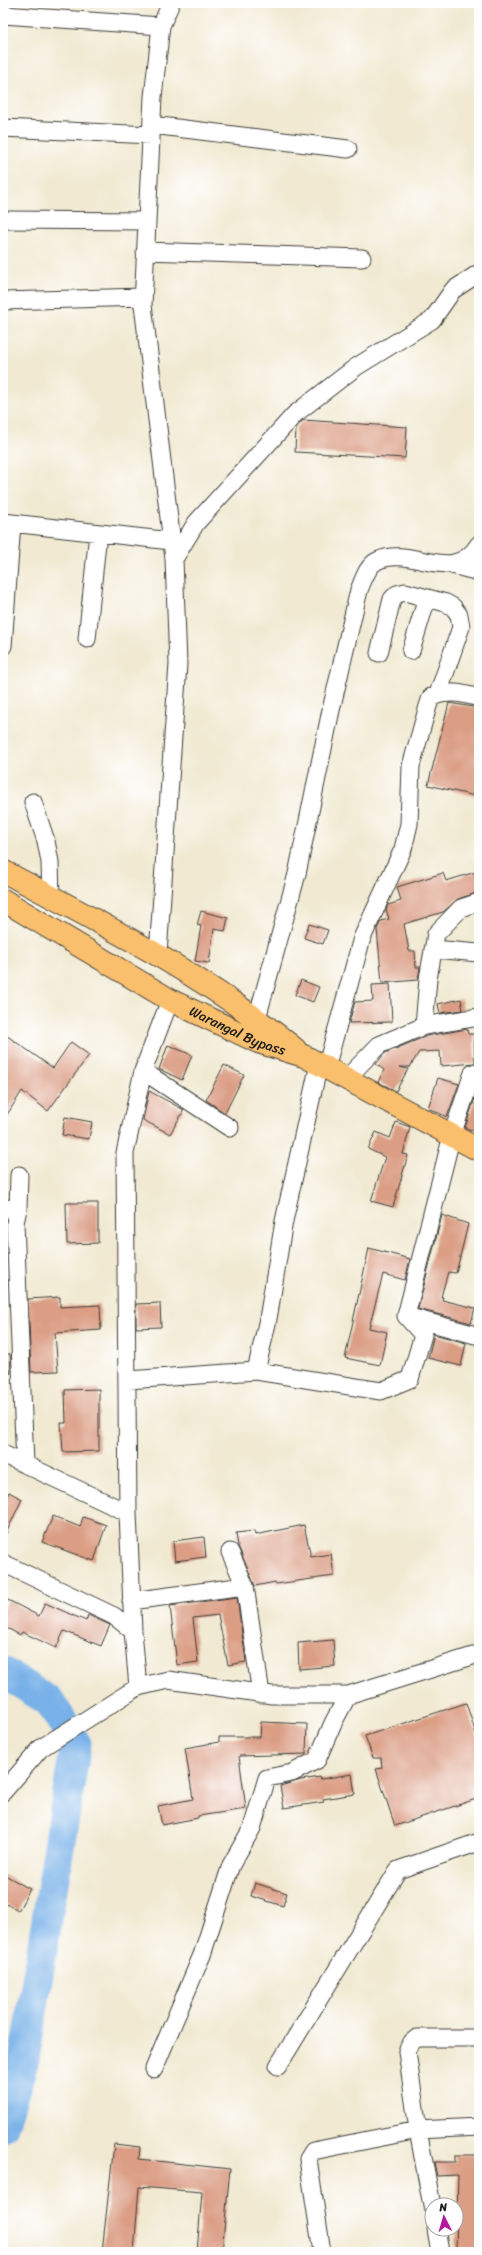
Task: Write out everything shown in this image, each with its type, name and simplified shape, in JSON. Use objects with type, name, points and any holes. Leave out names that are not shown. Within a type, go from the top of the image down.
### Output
[{"type":"main road","points":[[3,871],[158,954],[257,1018],[316,1063]]},
{"type":"main road","name":"Warangal Bypass","points":[[3,900],[170,1000],[258,1042],[316,1063],[479,1150]]},
{"type":"street","points":[[158,954],[178,664],[174,559],[143,297],[152,130],[161,26],[171,3]]},
{"type":"street","points":[[3,15],[161,26]]},
{"type":"street","points":[[3,128],[152,130],[348,149]]},
{"type":"street","points":[[3,220],[147,221]]},
{"type":"street","points":[[145,251],[362,258]]},
{"type":"street","points":[[174,559],[196,523],[295,414],[356,367],[432,320],[453,290],[479,273]]},
{"type":"street","points":[[3,301],[143,297]]},
{"type":"street","points":[[3,646],[8,523],[171,541]]},
{"type":"street","points":[[86,639],[98,533]]},
{"type":"street","points":[[452,565],[472,554],[479,544]]},
{"type":"street","points":[[257,1018],[297,874],[331,710],[359,590],[367,572],[376,562],[395,557],[452,565],[479,572]]},
{"type":"street","points":[[379,654],[392,599],[397,594],[405,592],[453,607],[459,615],[461,627],[438,694]]},
{"type":"street","points":[[411,651],[427,598]]},
{"type":"street","points":[[256,1371],[268,1319],[284,1221],[316,1063],[362,938],[403,849],[409,824],[411,766],[414,747],[431,697],[438,694],[452,692],[479,698]]},
{"type":"street","points":[[33,802],[46,841],[50,862],[50,897]]},
{"type":"street","points":[[424,1026],[428,979],[436,934],[461,908],[479,902]]},
{"type":"street","points":[[433,950],[479,953]]},
{"type":"street","points":[[138,1687],[131,1601],[128,1513],[125,1153],[143,1071],[170,1000]]},
{"type":"street","points":[[346,1079],[379,1045],[424,1026],[479,1016]]},
{"type":"street","points":[[143,1071],[230,1128]]},
{"type":"street","points":[[406,1316],[452,1135],[473,1073]]},
{"type":"street","points":[[18,1175],[10,1209],[15,1222],[10,1308],[25,1464]]},
{"type":"street","points":[[128,1380],[256,1371],[381,1391],[410,1379],[423,1335],[406,1316]]},
{"type":"street","points":[[406,1316],[479,1336]]},
{"type":"street","points":[[3,1454],[128,1513]]},
{"type":"street","points":[[230,1552],[245,1586],[261,1694]]},
{"type":"street","points":[[3,1562],[114,1616],[133,1631]]},
{"type":"street","points":[[131,1601],[245,1586]]},
{"type":"street","points":[[3,1792],[41,1748],[105,1706],[138,1687],[168,1680],[261,1694],[348,1695],[479,1654]]},
{"type":"street","points":[[154,2070],[202,1955],[231,1865],[252,1828],[257,1805],[267,1778],[292,1773],[317,1760],[333,1723],[348,1695]]},
{"type":"street","points":[[278,2066],[398,1870],[479,1842]]},
{"type":"street","points":[[430,2197],[407,2062],[407,2051],[412,2042],[417,2038],[479,2038]]},
{"type":"street","points":[[322,2252],[308,2159],[310,2154],[316,2149],[418,2130],[479,2127]]},
{"type":"street","points":[[437,2237],[440,2252]]},
{"type":"building","points":[[303,420],[407,427],[405,458],[295,452],[296,428]]},
{"type":"building","points":[[449,703],[479,708],[479,797],[428,785]]},
{"type":"building","points":[[479,871],[479,892],[458,899],[443,912],[404,924],[409,951],[415,951],[416,967],[420,967],[418,980],[382,983],[377,929],[381,921],[389,919],[386,909],[388,905],[401,901],[397,887],[443,873],[446,881]]},
{"type":"building","points":[[201,911],[228,918],[225,931],[214,929],[209,963],[195,961],[201,926],[197,925]]},
{"type":"building","points":[[309,924],[328,930],[323,944],[304,938]]},
{"type":"building","points":[[301,980],[319,987],[313,1002],[295,995]]},
{"type":"building","points":[[390,984],[392,1022],[349,1023],[355,1002],[373,1001],[372,985]]},
{"type":"building","points":[[461,999],[463,1010],[440,1013],[438,1004]]},
{"type":"building","points":[[467,1029],[468,1034],[474,1034],[475,1063],[441,1066],[440,1051],[419,1052],[410,1067],[399,1067],[408,1069],[396,1091],[378,1082],[384,1070],[376,1064],[385,1053],[427,1036]]},
{"type":"building","points":[[3,1033],[53,1068],[71,1042],[89,1055],[48,1111],[22,1091],[3,1121]]},
{"type":"building","points":[[168,1045],[192,1055],[182,1080],[159,1069]]},
{"type":"building","points":[[224,1065],[244,1075],[225,1113],[206,1100]]},
{"type":"building","points":[[438,1078],[459,1084],[447,1117],[428,1108]]},
{"type":"building","points":[[478,1089],[479,1120],[476,1131],[465,1128]]},
{"type":"building","points":[[149,1091],[184,1110],[170,1134],[143,1120]]},
{"type":"building","points":[[65,1117],[92,1122],[89,1139],[62,1135]]},
{"type":"building","points":[[396,1122],[410,1127],[403,1154],[408,1155],[393,1207],[371,1201],[385,1157],[368,1149],[376,1132],[390,1138]]},
{"type":"building","points":[[66,1203],[98,1203],[98,1243],[67,1244]]},
{"type":"building","points":[[442,1215],[468,1224],[456,1273],[448,1272],[441,1297],[443,1297],[442,1300],[475,1308],[471,1323],[418,1309]]},
{"type":"building","points":[[369,1248],[410,1259],[405,1280],[383,1274],[369,1328],[387,1332],[380,1365],[345,1358]]},
{"type":"building","points":[[60,1297],[60,1307],[100,1305],[101,1330],[55,1333],[58,1371],[31,1372],[28,1299]]},
{"type":"building","points":[[160,1303],[161,1327],[136,1328],[136,1304]]},
{"type":"building","points":[[434,1334],[466,1343],[461,1366],[428,1358]]},
{"type":"building","points":[[3,1354],[10,1354],[11,1373],[3,1374]]},
{"type":"building","points":[[99,1389],[99,1451],[63,1452],[61,1423],[66,1423],[65,1390]]},
{"type":"building","points":[[9,1492],[22,1499],[3,1540],[3,1504]]},
{"type":"building","points":[[53,1516],[80,1527],[83,1517],[106,1525],[94,1561],[42,1542]]},
{"type":"building","points":[[304,1525],[311,1557],[331,1554],[334,1576],[276,1584],[275,1582],[255,1586],[238,1546],[236,1533],[254,1531],[255,1535]]},
{"type":"building","points":[[204,1537],[206,1557],[175,1561],[173,1541]]},
{"type":"building","points":[[237,1597],[246,1662],[228,1665],[218,1615],[193,1618],[198,1662],[177,1665],[170,1606]]},
{"type":"building","points":[[8,1600],[39,1616],[45,1603],[86,1621],[88,1615],[110,1625],[101,1646],[64,1631],[56,1648],[22,1632],[20,1635],[3,1626],[3,1609]]},
{"type":"building","points":[[333,1640],[335,1666],[299,1669],[298,1643]]},
{"type":"building","points":[[466,1703],[479,1743],[479,1798],[395,1826],[376,1769],[382,1768],[381,1758],[373,1758],[365,1736]]},
{"type":"building","points":[[261,1722],[307,1724],[306,1754],[239,1756],[246,1809],[198,1816],[198,1818],[162,1825],[158,1806],[193,1799],[185,1748],[219,1742],[219,1737],[260,1737]]},
{"type":"building","points":[[352,1774],[355,1794],[323,1799],[324,1802],[284,1808],[280,1786],[301,1780],[320,1777],[321,1779]]},
{"type":"building","points":[[3,1874],[30,1889],[18,1911],[3,1902]]},
{"type":"building","points":[[255,1883],[287,1893],[283,1906],[251,1896]]},
{"type":"building","points":[[114,2144],[140,2147],[139,2159],[230,2169],[222,2252],[197,2252],[202,2192],[139,2187],[134,2252],[102,2252]]},
{"type":"building","points":[[455,2155],[479,2155],[479,2252],[456,2252],[456,2237],[464,2237],[464,2197],[457,2197],[458,2175],[437,2176],[434,2162],[455,2162]]},
{"type":"waterway","points":[[3,1672],[50,1702],[76,1744],[24,2059],[3,2126]]}]
